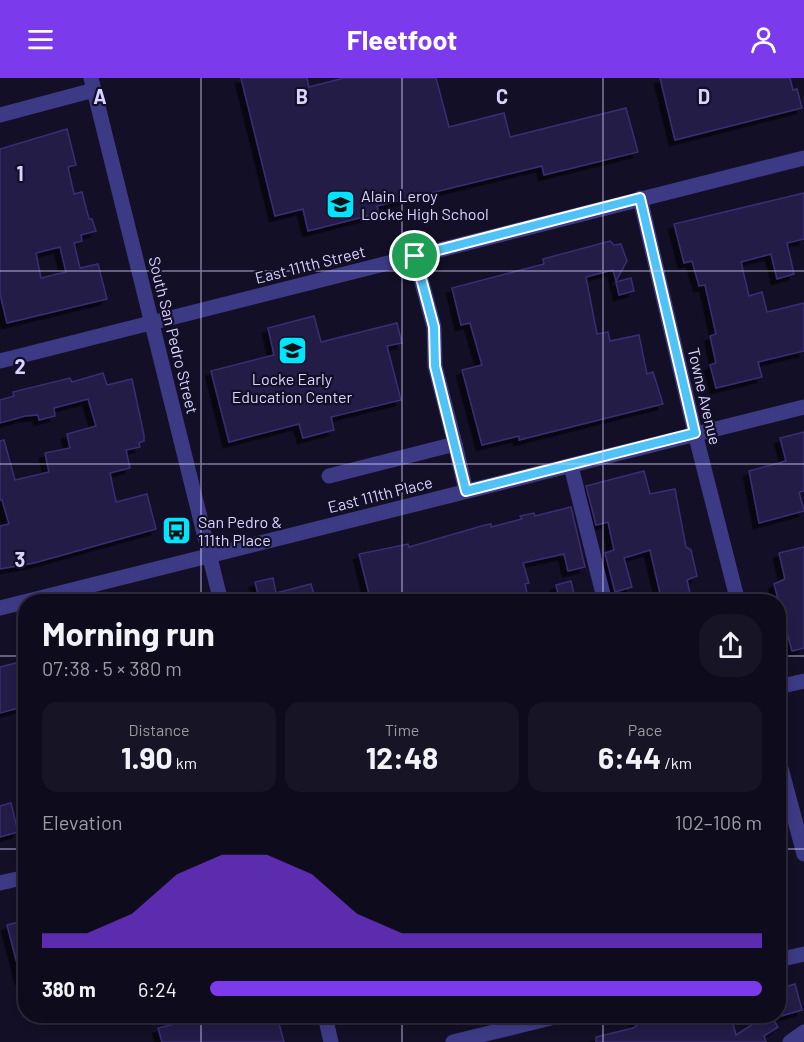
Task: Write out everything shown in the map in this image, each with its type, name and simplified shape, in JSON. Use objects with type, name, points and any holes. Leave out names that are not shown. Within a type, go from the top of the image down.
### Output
[{"type":"street","points":[[0,115],[93,84]]},
{"type":"street","name":"South San Pedro Street","points":[[93,84],[219,594]]},
{"type":"street","name":"East 111th Street","points":[[0,361],[804,158]]},
{"type":"street","name":"Towne Avenue","points":[[640,198],[695,433],[736,594]]},
{"type":"street","points":[[415,256],[434,327],[435,366],[466,491]]},
{"type":"street","name":"East 111th Place","points":[[55,594],[804,407]]},
{"type":"street","points":[[329,476],[454,444]]},
{"type":"street","points":[[571,466],[603,594]]},
{"type":"street","name":"East 111th Place","points":[[0,608],[18,603]]},
{"type":"street","points":[[786,685],[804,681]]},
{"type":"street","points":[[786,788],[804,854]]},
{"type":"street","points":[[0,883],[18,879]]},
{"type":"street","points":[[786,958],[804,954]]},
{"type":"street","points":[[327,1023],[331,1042]]},
{"type":"street","points":[[453,1042],[530,1023]]},
{"type":"street","points":[[790,1042],[804,1032]]},
{"type":"building","points":[[241,78],[307,78],[309,87],[344,78],[436,78],[449,127],[504,113],[510,137],[626,108],[638,152],[544,175],[542,166],[377,206],[379,213],[308,231],[303,209],[275,216]]},
{"type":"building","points":[[660,78],[790,78],[793,90],[797,89],[802,108],[675,140]]},
{"type":"building","points":[[67,129],[76,165],[68,167],[74,194],[82,192],[89,219],[92,219],[96,231],[81,235],[82,241],[74,243],[80,268],[98,264],[107,299],[7,323],[0,294],[0,149]],"holes":[[[60,247],[66,272],[41,278],[36,253]]]},
{"type":"building","points":[[804,193],[804,239],[787,243],[794,274],[777,279],[771,254],[741,262],[749,296],[762,292],[767,312],[804,303],[804,351],[758,362],[762,377],[716,388],[710,365],[716,363],[710,336],[716,334],[705,285],[699,286],[692,261],[684,263],[674,224]]},
{"type":"building","points":[[610,241],[614,245],[621,244],[627,261],[616,281],[613,270],[586,277],[597,334],[608,332],[610,341],[639,335],[647,374],[653,372],[663,404],[519,440],[519,436],[482,445],[462,370],[482,365],[470,323],[461,325],[452,288],[544,264],[543,259]]},
{"type":"building","points":[[631,278],[634,291],[619,295],[616,282]]},
{"type":"building","points":[[314,316],[321,342],[397,323],[402,343],[387,346],[401,400],[331,417],[334,430],[303,438],[299,424],[229,442],[211,371],[274,355],[268,328]]},
{"type":"building","points":[[103,373],[107,385],[132,379],[144,435],[144,441],[139,443],[140,447],[126,450],[130,468],[110,473],[116,502],[147,494],[156,529],[34,563],[0,569],[0,526],[9,524],[2,500],[0,500],[0,441],[4,440],[15,480],[49,472],[45,453],[70,448],[67,434],[96,426],[88,399],[54,408],[55,416],[39,420],[38,415],[25,416],[0,423],[0,400],[14,396],[13,392],[70,378],[72,382]]},
{"type":"building","points":[[804,432],[804,491],[799,492],[804,511],[759,523],[749,471],[786,461],[780,438]]},
{"type":"building","points":[[644,471],[650,494],[675,489],[686,547],[691,550],[697,576],[687,580],[690,594],[660,594],[650,550],[624,558],[632,587],[615,592],[605,553],[614,550],[608,522],[596,525],[586,486]]},
{"type":"building","points":[[571,507],[585,567],[568,571],[564,554],[523,563],[529,583],[525,584],[527,594],[369,594],[359,554],[408,544],[409,547],[485,525],[491,524],[491,527],[522,519],[520,516],[534,513],[535,516]]},
{"type":"building","points":[[804,547],[804,648],[792,651],[786,629],[786,594],[777,594],[774,584],[785,579],[779,553]]},
{"type":"building","points":[[273,578],[276,593],[311,584],[314,594],[258,594],[255,582]]},
{"type":"building","points":[[571,581],[574,594],[558,594],[556,585]]},
{"type":"building","points":[[16,663],[18,708],[0,713],[0,667]]},
{"type":"building","points":[[11,803],[18,832],[0,837],[0,806]]},
{"type":"building","points":[[18,922],[18,967],[7,925]]},
{"type":"building","points":[[795,984],[802,1010],[786,1015],[786,987]]},
{"type":"building","points":[[180,1023],[279,1023],[284,1042],[162,1042],[158,1028]]},
{"type":"building","points":[[636,1023],[733,1023],[736,1035],[755,1023],[775,1023],[778,1027],[764,1036],[766,1042],[596,1042],[596,1037],[637,1025]]},
{"type":"place","name":"Alain Leroy Locke High School","points":[[340,204]]},
{"type":"place","name":"Locke Early Education Center","points":[[292,350]]},
{"type":"place","name":"San Pedro & 111th Place","points":[[177,530]]},
{"type":"route","points":[[640,198],[695,433],[466,491],[435,366],[434,327],[415,256],[640,198]]}]
